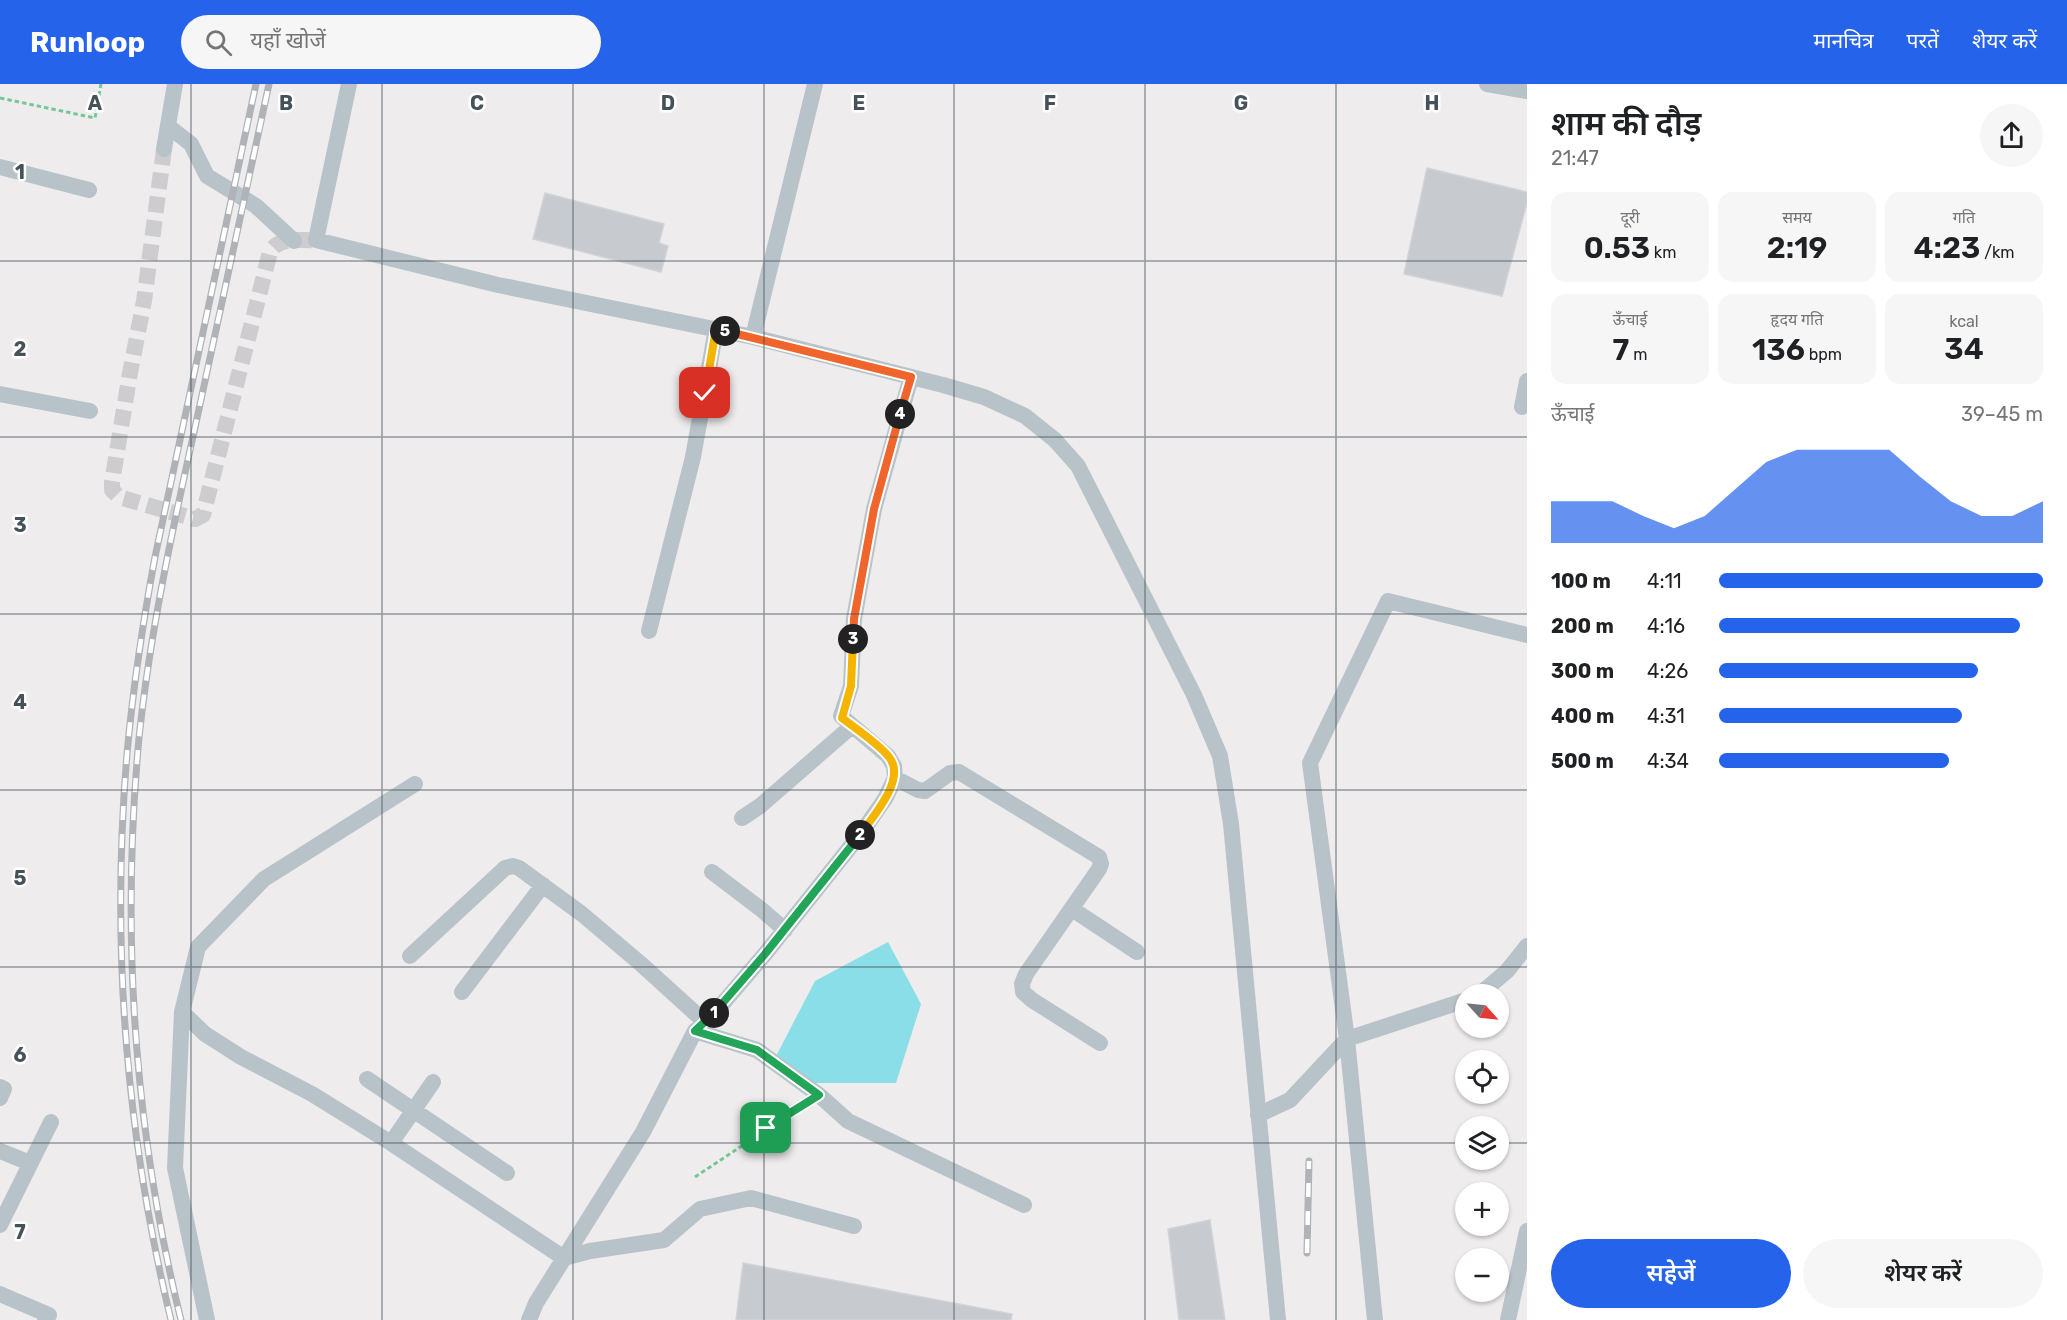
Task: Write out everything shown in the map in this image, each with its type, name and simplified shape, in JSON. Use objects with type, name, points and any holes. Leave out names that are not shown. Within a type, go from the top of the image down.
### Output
[{"type":"street","points":[[164,149],[176,84]]},
{"type":"street","points":[[349,84],[316,240],[498,285],[753,337],[984,397],[1024,416],[1054,440],[1078,466],[1194,695],[1220,756],[1231,824],[1278,1320]]},
{"type":"street","points":[[753,337],[815,84]]},
{"type":"street","points":[[1487,84],[1527,91]]},
{"type":"street","points":[[168,126],[191,144],[207,176],[256,206],[294,241]]},
{"type":"street","points":[[0,167],[89,190]]},
{"type":"street","points":[[649,631],[693,457],[716,329]]},
{"type":"street","points":[[529,1320],[536,1303],[643,1132],[700,1027],[785,930],[859,836],[885,799],[894,778],[894,766],[888,756],[841,716],[851,686],[854,619],[874,509],[911,377]]},
{"type":"street","points":[[1522,407],[1527,381]]},
{"type":"street","points":[[0,394],[90,411]]},
{"type":"street","points":[[1375,1320],[1347,1039],[1310,763],[1388,601],[1527,635]]},
{"type":"street","points":[[742,818],[760,806],[852,726]]},
{"type":"street","points":[[894,778],[925,791],[950,773],[959,772],[1091,850],[1099,857],[1101,864],[1026,974],[1022,984],[1023,992],[1032,1000],[1100,1043]]},
{"type":"street","points":[[207,1320],[175,1168],[182,1012],[198,946],[264,879],[414,784]]},
{"type":"street","points":[[410,956],[505,868],[519,867],[582,914],[632,956],[700,1027],[757,1050],[819,1095],[848,1121],[1024,1204]]},
{"type":"street","points":[[712,872],[785,930]]},
{"type":"street","points":[[462,993],[543,885]]},
{"type":"street","points":[[1072,909],[1137,952]]},
{"type":"street","points":[[1492,984],[1508,971],[1527,946]]},
{"type":"street","points":[[1258,1115],[1290,1100],[1347,1039],[1455,1004]]},
{"type":"street","points":[[182,1012],[205,1034],[241,1058],[312,1094],[391,1143],[564,1258],[590,1251],[664,1240],[700,1209],[751,1198],[854,1226]]},
{"type":"street","points":[[367,1079],[507,1173]]},
{"type":"street","points":[[391,1143],[433,1082]]},
{"type":"street","points":[[0,1087],[4,1089],[0,1098]]},
{"type":"street","points":[[2,1216],[51,1122]]},
{"type":"street","points":[[0,1151],[30,1163]]},
{"type":"street","points":[[1508,1320],[1527,1231]]},
{"type":"street","points":[[0,1294],[49,1315],[45,1320]]},
{"type":"path","points":[[0,98],[95,118],[101,84]]},
{"type":"path","points":[[695,1177],[819,1095]]},
{"type":"water","points":[[888,942],[921,1004],[896,1083],[814,1083],[773,1062],[815,981]]},
{"type":"building","points":[[1427,168],[1527,192],[1527,203],[1502,296],[1404,274]]},
{"type":"building","points":[[545,193],[664,224],[659,243],[668,246],[661,272],[533,239]]},
{"type":"building","points":[[1210,1220],[1225,1320],[1179,1320],[1168,1229]]},
{"type":"building","points":[[743,1263],[1012,1314],[1011,1320],[736,1320]]},
{"type":"tunnel","points":[[164,149],[144,301],[112,482],[112,490],[119,497],[195,519],[203,515],[270,252],[284,241],[316,240]]},
{"type":"railway","points":[[171,1320],[143,1180],[133,1109],[122,967],[122,825],[132,704],[146,606],[256,84]]},
{"type":"railway","points":[[181,1320],[152,1176],[142,1104],[136,1031],[131,884],[139,738],[149,659],[163,580],[269,84]]},
{"type":"railway","points":[[1307,1253],[1309,1161]]},
{"type":"route","points":[[705,393],[716,329],[911,377],[874,509],[854,619],[851,686],[841,716],[888,756],[894,766],[894,778],[885,799],[859,836],[765,954],[706,1023],[695,1031],[757,1050],[819,1095],[766,1128]]}]
